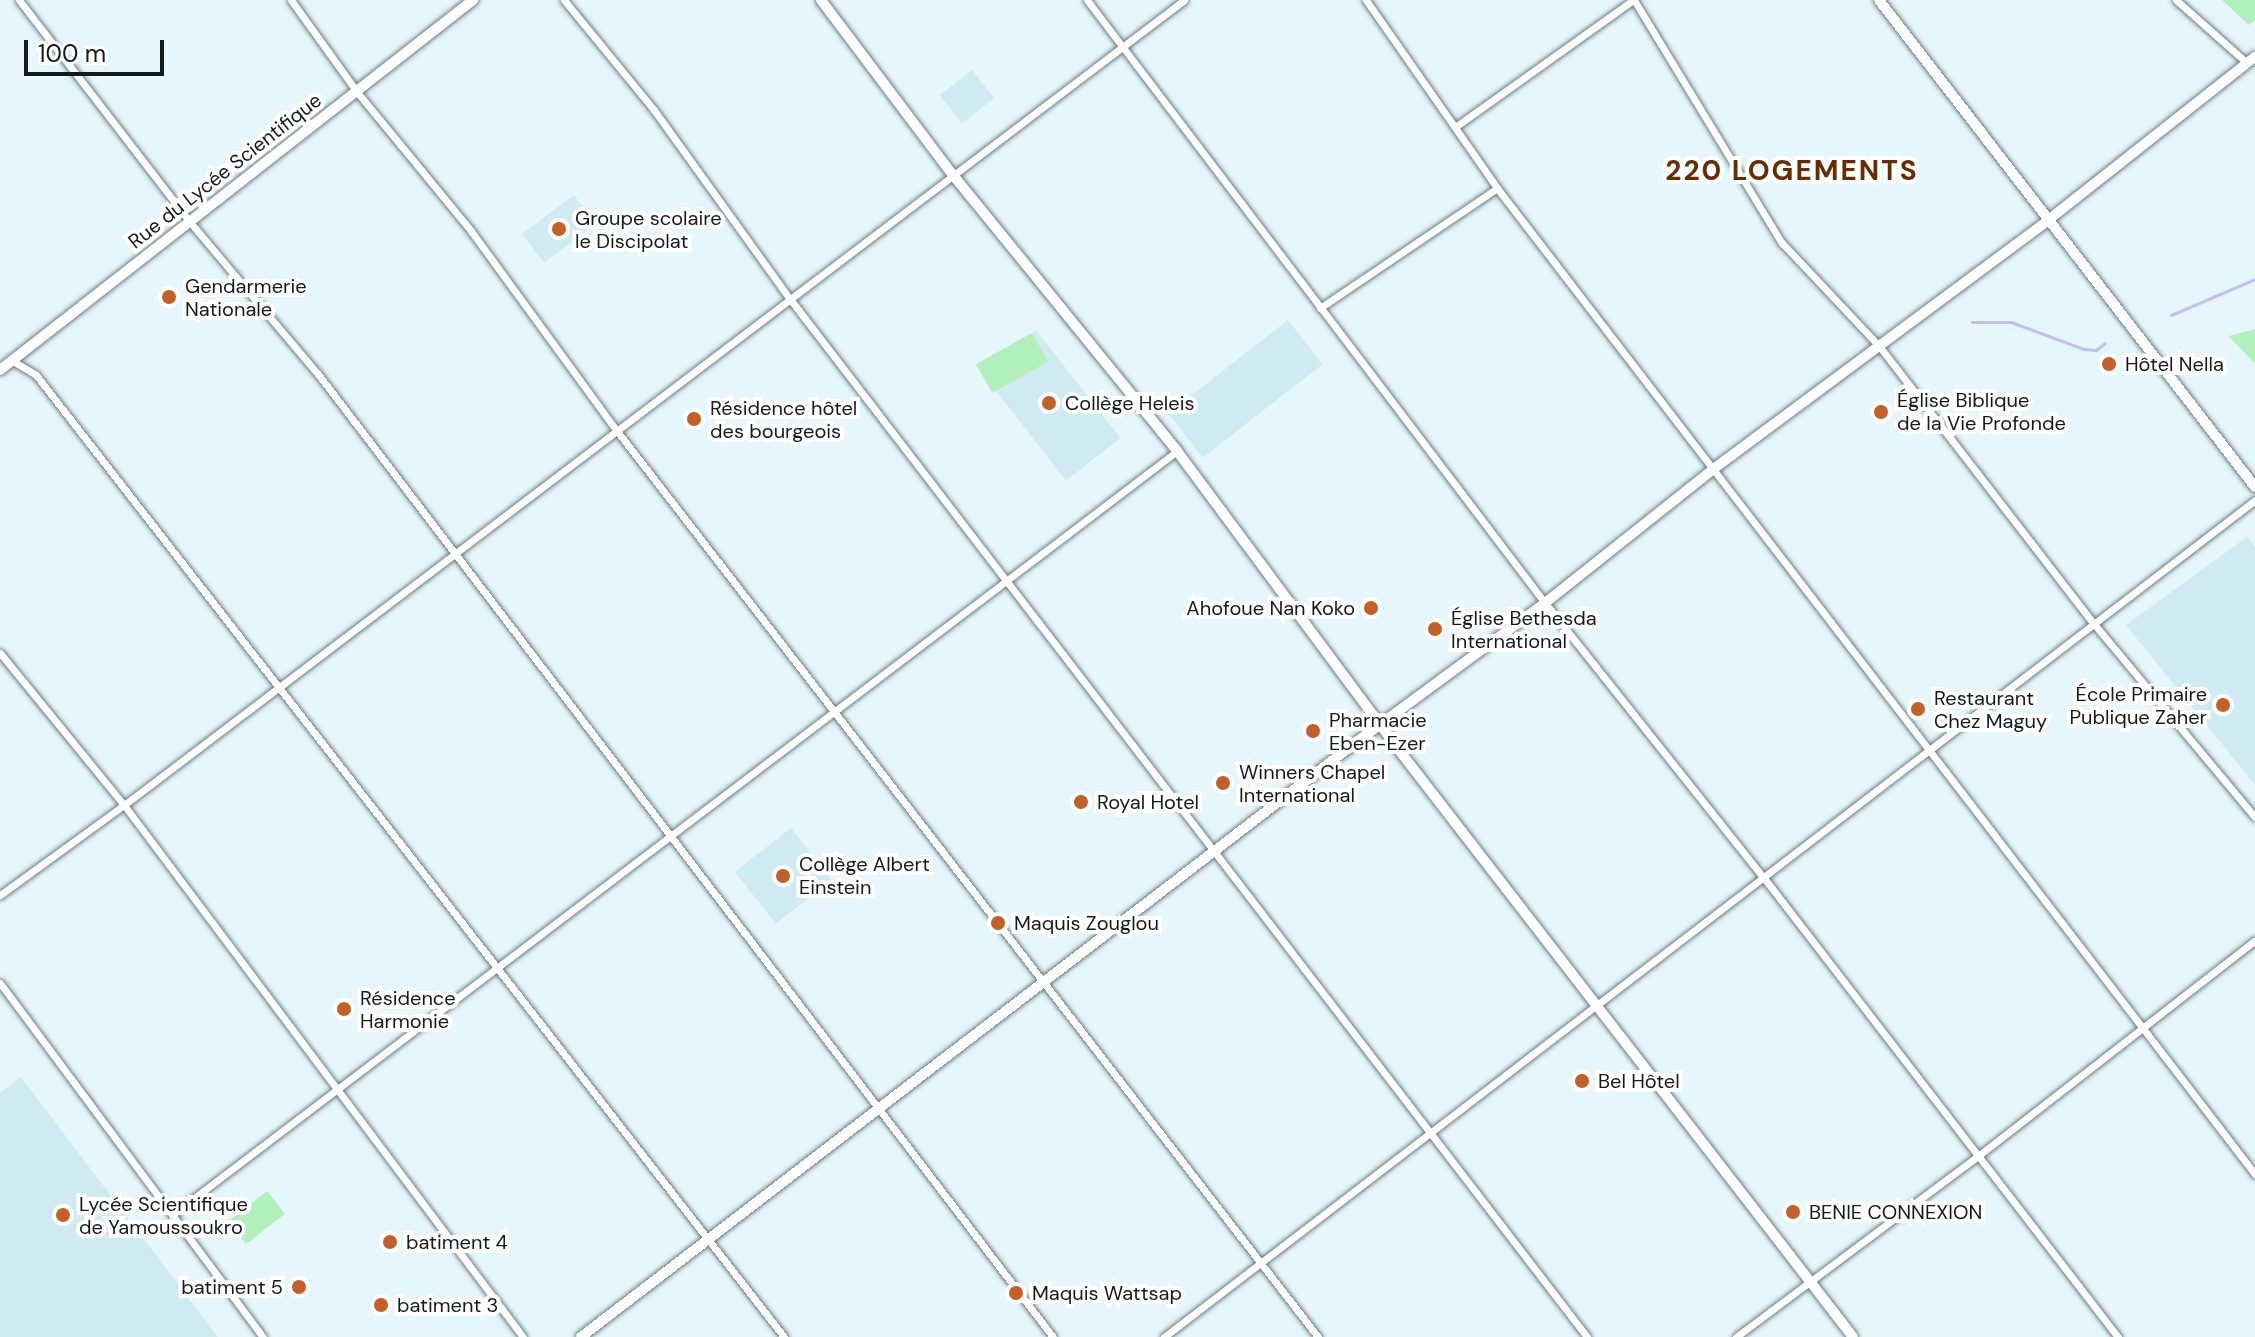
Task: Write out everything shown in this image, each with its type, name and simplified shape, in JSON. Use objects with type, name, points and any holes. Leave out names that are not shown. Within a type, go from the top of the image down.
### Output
[{"type":"street","points":[[19,0],[189,221],[318,374],[1053,1337]]},
{"type":"street","points":[[291,0],[357,92],[471,231],[617,431],[1318,1337]]},
{"type":"street","name":"Rue du Lycée Scientifique","points":[[0,370],[473,0]]},
{"type":"street","points":[[564,0],[654,110],[790,299],[1587,1337]]},
{"type":"street","points":[[821,0],[953,175],[1177,451],[1381,724],[1853,1337]]},
{"type":"street","points":[[1087,0],[1545,603],[1764,878],[2118,1337]]},
{"type":"street","points":[[0,895],[124,805],[1184,0]]},
{"type":"street","points":[[1366,0],[1497,188],[2255,1174]]},
{"type":"street","points":[[1455,127],[1633,0],[1782,243],[1879,346],[2094,624],[2255,817]]},
{"type":"street","points":[[1879,0],[2255,487]]},
{"type":"street","points":[[581,1337],[1214,851],[1545,603],[1712,470],[2047,221],[2251,60],[2176,0]]},
{"type":"street","points":[[1320,308],[1497,188]]},
{"type":"street","points":[[13,361],[36,375],[784,1337]]},
{"type":"street","points":[[173,1214],[1177,451]]},
{"type":"street","points":[[1164,1337],[1930,753],[2255,500]]},
{"type":"street","points":[[0,653],[124,805],[523,1337]]},
{"type":"street","points":[[1736,1337],[1978,1156],[2255,940]]},
{"type":"street","points":[[0,983],[263,1337]]},
{"type":"shaded area","points":[[972,70],[994,98],[962,124],[940,95]]},
{"type":"shaded area","name":"Groupe scolaire le Discipolat","points":[[574,195],[596,224],[544,263],[522,234]]},
{"type":"shaded area","points":[[1288,320],[1322,364],[1203,458],[1168,414]]},
{"type":"shaded area","name":"Collège Heleis","points":[[1036,330],[1120,438],[1066,480],[982,372]]},
{"type":"shaded area","name":"École Primaire Publique Zaher","points":[[2247,537],[2255,547],[2255,785],[2126,625]]},
{"type":"shaded area","name":"Collège Albert Einstein","points":[[791,828],[832,880],[776,924],[735,872]]},
{"type":"shaded area","name":"Lycée Scientifique de Yamoussoukro","points":[[21,1077],[218,1337],[0,1337],[0,1093]]},
{"type":"green space","points":[[2222,0],[2255,0],[2255,20],[2249,25]]},
{"type":"green space","points":[[2255,329],[2255,364],[2229,336]]},
{"type":"green space","points":[[1032,333],[1048,362],[992,393],[976,364]]},
{"type":"green space","points":[[267,1191],[285,1214],[246,1244],[228,1221]]},
{"type":"waterway","points":[[2171,315],[2255,279]]},
{"type":"waterway","points":[[1972,322],[2011,322],[2084,349],[2096,350],[2105,343]]},
{"type":"place","name":"Groupe scolaire le Discipolat","points":[[559,229]]},
{"type":"place","name":"Gendarmerie Nationale","points":[[169,297]]},
{"type":"place","name":"Hôtel Nella","points":[[2109,364]]},
{"type":"place","name":"Collège Heleis","points":[[1049,403]]},
{"type":"place","name":"Église Biblique de la Vie Profonde","points":[[1881,412]]},
{"type":"place","name":"Résidence hôtel des bourgeois","points":[[694,419]]},
{"type":"place","name":"Ahofoue Nan Koko","points":[[1371,608]]},
{"type":"place","name":"Église Bethesda International","points":[[1435,629]]},
{"type":"place","name":"École Primaire Publique Zaher","points":[[2223,705]]},
{"type":"place","name":"Restaurant Chez Maguy","points":[[1918,709]]},
{"type":"place","name":"Pharmacie Eben-Ezer","points":[[1313,731]]},
{"type":"place","name":"Winners Chapel International","points":[[1223,783]]},
{"type":"place","name":"Royal Hotel","points":[[1081,802]]},
{"type":"place","name":"Collège Albert Einstein","points":[[783,876]]},
{"type":"place","name":"Maquis Zouglou","points":[[998,923]]},
{"type":"place","name":"Résidence Harmonie","points":[[344,1009]]},
{"type":"place","name":"Bel Hôtel","points":[[1582,1081]]},
{"type":"place","name":"BENIE CONNEXION","points":[[1793,1212]]},
{"type":"place","name":"Lycée Scientifique de Yamoussoukro","points":[[63,1215]]},
{"type":"place","name":"batiment 4","points":[[390,1242]]},
{"type":"place","name":"batiment 5","points":[[299,1287]]},
{"type":"place","name":"Maquis Wattsap","points":[[1016,1293]]},
{"type":"place","name":"batiment 3","points":[[381,1305]]},
{"type":"district","name":"220 LOGEMENTS","points":[[1792,171]]}]
